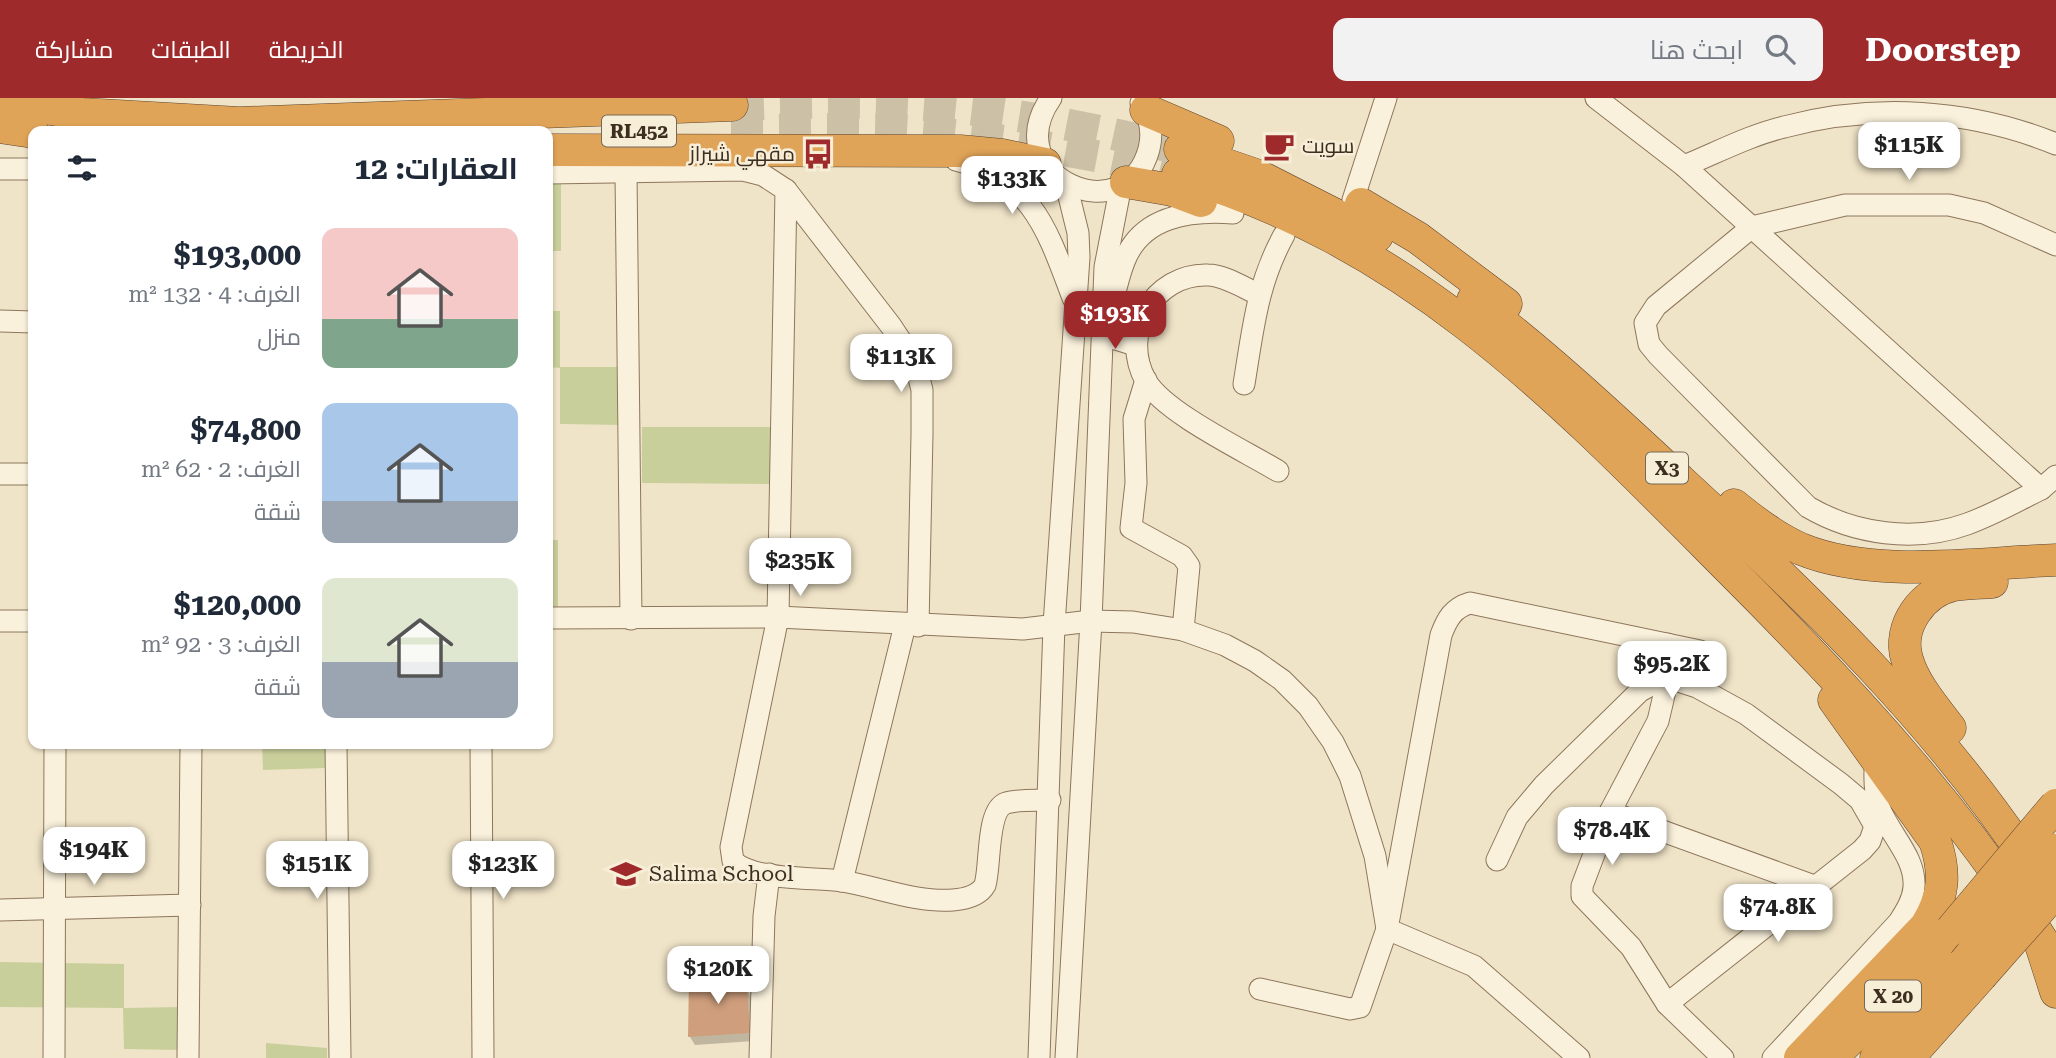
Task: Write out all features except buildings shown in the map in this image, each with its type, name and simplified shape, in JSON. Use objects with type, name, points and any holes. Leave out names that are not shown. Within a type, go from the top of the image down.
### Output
[{"type":"highway","points":[[82,114],[153,105],[369,98]]},
{"type":"highway","name":"RL452","points":[[0,101],[82,114],[239,123],[731,117],[553,135]]},
{"type":"highway","points":[[1142,104],[1190,131],[1285,167],[1353,200],[1418,238],[1495,295],[1540,338],[1562,372]]},
{"type":"highway","points":[[0,127],[28,131]]},
{"type":"highway","points":[[553,150],[982,152],[1056,174]]},
{"type":"highway","name":"X3","points":[[2056,906],[2012,837],[1940,744],[1857,652],[1720,517],[1562,372],[1484,309],[1389,243],[1259,176],[1179,161],[1336,237],[1390,268],[1504,351],[1602,443],[1788,628],[1916,765],[1952,810],[2039,934],[2056,963]]},
{"type":"highway","points":[[1124,183],[1172,190],[1233,213],[1360,272],[1461,337],[1602,443]]},
{"type":"highway","points":[[1600,408],[1665,450],[1764,529],[1800,548],[1840,561],[1880,567],[2056,560]]},
{"type":"highway","points":[[2056,578],[1955,585],[1940,590],[1915,611],[1905,641],[1906,657],[1912,672],[1994,789],[2012,837],[2056,883]]},
{"type":"highway","points":[[1788,628],[1935,841],[1942,862],[1943,885],[1938,906],[1911,942],[1800,1058]]},
{"type":"highway","name":"X 20","points":[[1831,1058],[1884,1007],[2056,806]]},
{"type":"highway","name":"X 20","points":[[1876,1058],[1973,969],[2056,850]]},
{"type":"highway","points":[[1908,1058],[1973,969],[2056,891]]},
{"type":"highway","points":[[2039,934],[2056,992]]},
{"type":"street","points":[[1039,1058],[1054,625],[1076,305],[1077,233],[1056,174],[1037,136],[1039,122],[1051,98]]},
{"type":"street","points":[[1353,200],[1386,98]]},
{"type":"street","points":[[1596,98],[1684,166],[1752,227],[2049,482],[1966,524],[1915,533],[1889,533],[1846,525],[1808,506],[1658,355],[1646,333],[1645,323],[1656,306],[1752,227],[1845,205],[1950,205],[1984,213],[2056,245]]},
{"type":"street","points":[[1056,174],[1094,192],[1124,183],[1138,171],[1149,149],[1151,125],[1142,104]]},
{"type":"street","points":[[1684,166],[1782,127],[1855,115],[1898,113],[1961,116],[2022,130],[2056,144]]},
{"type":"street","points":[[920,151],[982,168],[1024,197],[1047,228],[1076,305]]},
{"type":"street","points":[[0,169],[28,169]]},
{"type":"street","points":[[553,173],[743,170],[763,176],[786,190],[891,326],[912,359],[922,390],[912,626],[842,881]]},
{"type":"street","points":[[626,173],[631,620]]},
{"type":"street","points":[[1066,1058],[1091,621],[1105,267],[1124,183]]},
{"type":"street","points":[[786,190],[778,617],[731,854],[738,866],[769,874],[842,881],[936,900],[969,897],[985,885],[994,817],[1000,806],[1007,803],[1050,800]]},
{"type":"street","points":[[1103,335],[1124,262],[1143,233],[1153,225],[1184,214],[1233,213]]},
{"type":"street","points":[[1244,384],[1258,294],[1268,265],[1284,235]]},
{"type":"street","points":[[1258,294],[1211,274],[1184,277],[1160,290],[1143,314],[1135,345],[1146,380],[1167,404],[1278,471]]},
{"type":"street","points":[[0,321],[28,322]]},
{"type":"street","points":[[1103,335],[1135,345]]},
{"type":"street","points":[[1146,380],[1135,419],[1136,483],[1131,528],[1182,556],[1189,566],[1184,630]]},
{"type":"street","points":[[0,474],[28,474]]},
{"type":"street","points":[[1260,989],[1350,1009],[1360,1007],[1387,929],[1441,635],[1459,606],[1470,603],[1700,652]]},
{"type":"street","points":[[553,618],[631,620],[778,617],[912,626],[1023,629],[1091,621],[1133,622],[1184,630],[1225,645],[1282,680],[1308,706],[1333,742],[1350,776],[1372,846],[1387,929]]},
{"type":"street","points":[[0,621],[28,621]]},
{"type":"street","points":[[1667,644],[1666,677],[1658,721],[1610,812],[1582,886],[1582,896],[1631,947],[1667,1004],[1723,1058]]},
{"type":"street","points":[[1497,860],[1517,817],[1544,785],[1640,691],[1666,677],[1708,692],[1746,714],[1841,784],[1873,818],[1875,826],[1870,841],[1818,887],[1667,1004]]},
{"type":"street","points":[[54,1058],[55,749]]},
{"type":"street","points":[[188,1058],[191,749]]},
{"type":"street","points":[[336,749],[340,1058]]},
{"type":"street","points":[[481,749],[483,1058]]},
{"type":"street","points":[[1773,1058],[1899,922],[1912,899],[1912,869],[1884,817],[1875,792],[1876,758]]},
{"type":"street","points":[[1610,812],[1818,887]]},
{"type":"street","points":[[760,1058],[764,916],[769,874]]},
{"type":"street","points":[[0,909],[190,905]]},
{"type":"street","points":[[1387,929],[1474,966],[1579,1058]]},
{"type":"green space","points":[[553,180],[561,180],[561,251],[553,251]]},
{"type":"green space","points":[[553,311],[560,311],[560,367],[623,367],[623,425],[560,424],[560,368],[553,367]]},
{"type":"green space","points":[[642,427],[775,427],[774,484],[642,483]]},
{"type":"green space","points":[[553,540],[558,540],[558,608],[553,608]]},
{"type":"green space","points":[[262,749],[326,749],[326,768],[263,770]]},
{"type":"green space","points":[[0,962],[124,964],[124,1008],[181,1007],[181,1050],[124,1049],[123,1008],[0,1007]]},
{"type":"green space","points":[[266,1043],[327,1048],[327,1058],[266,1058]]},
{"type":"tunnel","points":[[732,105],[863,103],[976,110],[1045,120],[1180,149]]},
{"type":"tunnel","points":[[731,130],[868,129],[947,134],[1047,147],[1178,174]]},
{"type":"place","name":"سويت","points":[[1279,146]]},
{"type":"place","name":"مقهي شيراز","points":[[818,154]]},
{"type":"place","name":"Salima School","points":[[626,874]]}]
